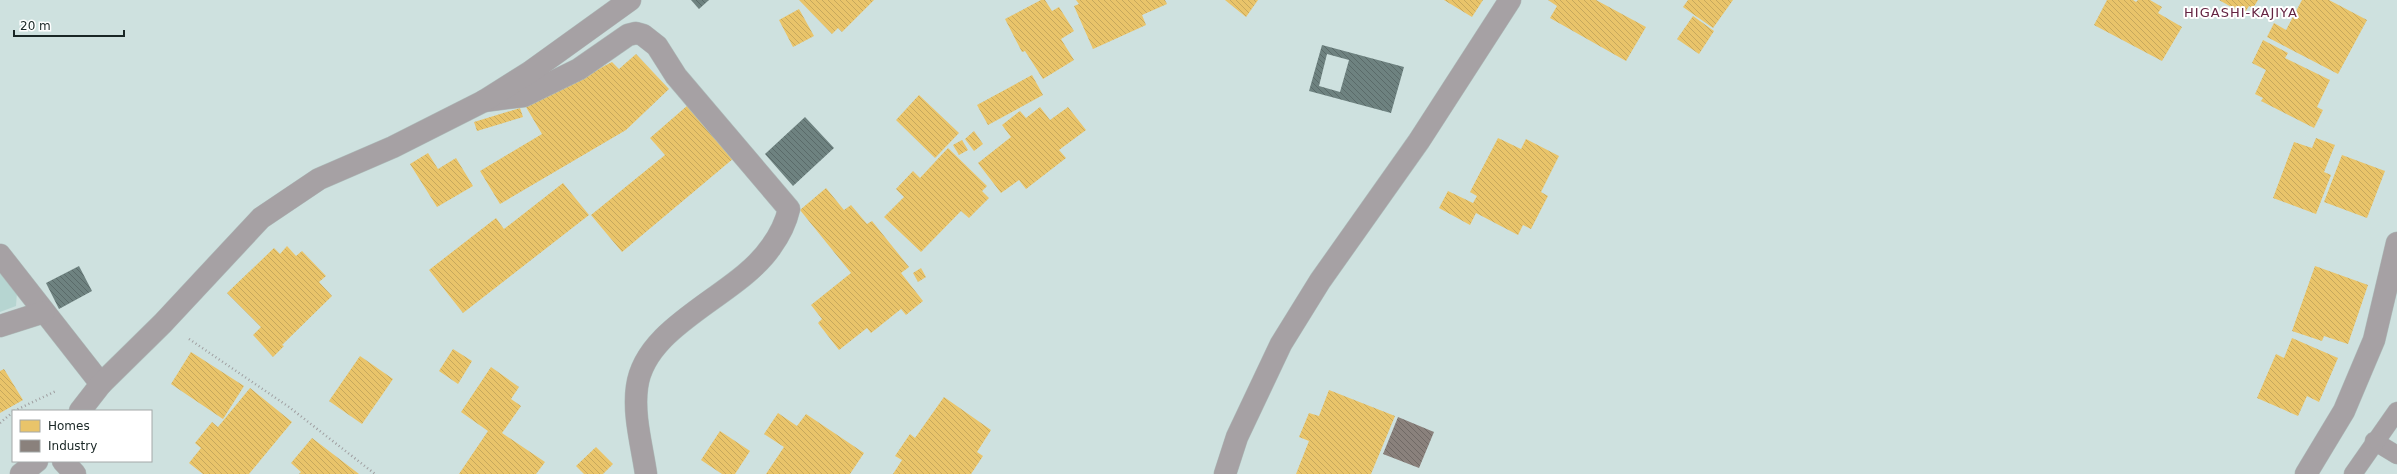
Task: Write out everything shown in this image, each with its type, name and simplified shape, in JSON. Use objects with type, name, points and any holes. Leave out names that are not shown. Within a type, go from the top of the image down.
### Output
[{"type":"street","points":[[80,410],[96,378],[163,323],[261,218],[319,180],[393,147],[484,101],[536,68],[630,0]]},
{"type":"street","points":[[1225,474],[1237,437],[1281,344],[1320,281],[1419,141],[1510,0]]},
{"type":"street","points":[[484,101],[524,96],[579,69],[628,35],[636,33],[643,35],[656,46],[676,76],[789,209],[771,248],[748,271],[666,336],[649,352],[637,385],[636,402],[646,474]]},
{"type":"street","points":[[2306,474],[2344,411],[2374,340],[2397,243]]},
{"type":"street","points":[[0,255],[96,378]]},
{"type":"street","points":[[0,326],[44,312]]},
{"type":"street","points":[[21,474],[35,462]]},
{"type":"street","points":[[64,462],[75,474]]},
{"type":"lane","points":[[2353,474],[2374,441],[2397,411]]},
{"type":"lane","points":[[2374,441],[2397,455]]},
{"type":"path","points":[[163,323],[282,402],[375,474]]},
{"type":"path","points":[[16,410],[96,378]]},
{"type":"path","points":[[0,423],[12,413]]},
{"type":"green space","points":[[0,269],[17,292],[16,306],[0,312]]},
{"type":"building: Homes","points":[[799,0],[874,0],[842,32],[838,28],[832,34]]},
{"type":"building: Homes","points":[[1041,0],[1045,0],[1052,11],[1059,7],[1074,31],[1061,39],[1074,60],[1043,79],[1025,51],[1022,52],[1005,19]]},
{"type":"building: Homes","points":[[1076,0],[1165,0],[1167,4],[1142,15],[1146,25],[1093,49],[1074,6],[1079,4]]},
{"type":"building: Homes","points":[[1225,0],[1258,0],[1246,17]]},
{"type":"building: Homes","points":[[1444,0],[1483,0],[1472,17]]},
{"type":"building: Homes","points":[[1548,0],[1596,0],[1646,27],[1626,61],[1550,18],[1557,6]]},
{"type":"building: Homes","points":[[1688,0],[1733,0],[1713,28],[1683,7]]},
{"type":"building: Homes","points":[[2107,0],[2133,0],[2136,2],[2138,0],[2150,0],[2162,7],[2158,13],[2182,27],[2162,61],[2094,25]]},
{"type":"building: Homes","points":[[2219,0],[2258,0],[2253,8],[2249,6],[2244,14]]},
{"type":"building: Homes","points":[[2302,0],[2329,0],[2367,20],[2338,74],[2267,37],[2274,23],[2286,30]]},
{"type":"building: Homes","points":[[799,9],[814,36],[793,47],[779,20]]},
{"type":"building: Homes","points":[[1693,16],[1714,31],[1699,54],[1677,39]]},
{"type":"building: Homes","points":[[2263,40],[2288,53],[2285,58],[2330,80],[2317,107],[2323,110],[2314,128],[2261,101],[2263,98],[2255,94],[2266,70],[2252,63]]},
{"type":"building: Homes","points":[[636,54],[669,89],[626,130],[500,204],[480,171],[542,134],[526,107],[612,62],[619,69]]},
{"type":"building: Homes","points":[[1032,75],[1043,95],[988,125],[977,105]]},
{"type":"building: Homes","points":[[919,95],[959,133],[935,158],[896,120]]},
{"type":"building: Homes","points":[[688,105],[734,158],[622,252],[591,215],[665,155],[650,138]]},
{"type":"building: Homes","points":[[1040,107],[1050,120],[1068,107],[1086,130],[1059,150],[1066,158],[1026,189],[1019,180],[1001,193],[978,163],[1011,137],[1002,125],[1020,111],[1026,118]]},
{"type":"building: Homes","points":[[520,108],[523,117],[477,131],[474,122]]},
{"type":"building: Homes","points":[[974,131],[983,144],[974,151],[965,139]]},
{"type":"building: Homes","points":[[1498,138],[1521,149],[1526,139],[1559,156],[1541,192],[1548,196],[1531,229],[1523,225],[1518,235],[1476,213],[1470,225],[1439,208],[1448,191],[1473,203],[1477,196],[1470,192]]},
{"type":"building: Homes","points":[[2316,138],[2335,145],[2324,172],[2331,175],[2316,214],[2273,198],[2294,142],[2312,148]]},
{"type":"building: Homes","points":[[962,140],[968,150],[959,155],[953,145]]},
{"type":"building: Homes","points":[[948,148],[987,186],[982,191],[989,198],[969,218],[961,211],[921,252],[884,217],[904,197],[896,189],[913,171],[920,178]]},
{"type":"building: Homes","points":[[428,153],[438,169],[456,158],[473,186],[437,207],[410,164]]},
{"type":"building: Homes","points":[[2342,155],[2385,171],[2367,218],[2324,202]]},
{"type":"building: Homes","points":[[563,183],[589,215],[463,313],[429,270],[496,218],[504,229]]},
{"type":"building: Homes","points":[[826,188],[844,210],[851,205],[867,224],[872,221],[909,267],[901,273],[923,301],[906,315],[901,309],[871,333],[867,328],[839,350],[818,323],[822,319],[811,305],[851,273],[800,210]]},
{"type":"building: Homes","points":[[287,246],[296,256],[302,251],[326,276],[319,282],[332,296],[282,345],[284,346],[273,357],[253,335],[261,327],[227,293],[274,248],[280,254]]},
{"type":"building: Homes","points":[[2315,266],[2368,285],[2348,344],[2324,336],[2322,341],[2292,331]]},
{"type":"building: Homes","points":[[921,268],[926,277],[918,282],[913,273]]},
{"type":"building: Homes","points":[[2292,338],[2338,358],[2319,402],[2307,396],[2298,416],[2257,398],[2276,354],[2284,358]]},
{"type":"building: Homes","points":[[453,349],[472,361],[458,384],[439,371]]},
{"type":"building: Homes","points":[[191,352],[244,386],[223,419],[171,384]]},
{"type":"building: Homes","points":[[360,356],[393,379],[362,424],[329,401]]},
{"type":"building: Homes","points":[[491,367],[519,387],[511,399],[521,406],[502,433],[545,462],[536,474],[459,474],[488,431],[461,412]]},
{"type":"building: Homes","points":[[4,369],[23,400],[0,413],[0,371]]},
{"type":"building: Homes","points":[[250,388],[292,422],[249,474],[203,474],[189,463],[201,448],[195,443],[212,422],[218,427]]},
{"type":"building: Homes","points":[[1329,390],[1395,416],[1371,474],[1296,474],[1309,441],[1299,437],[1309,413],[1319,416]]},
{"type":"building: Homes","points":[[944,397],[991,430],[977,452],[983,456],[971,474],[893,474],[902,460],[895,456],[910,434],[915,438]]},
{"type":"building: Homes","points":[[778,413],[797,426],[806,414],[864,453],[850,474],[766,474],[784,447],[764,434]]},
{"type":"building: Homes","points":[[720,431],[750,451],[735,474],[722,474],[701,460]]},
{"type":"building: Homes","points":[[312,438],[359,474],[299,474],[301,472],[291,463]]},
{"type":"building: Homes","points":[[596,447],[613,464],[603,474],[584,474],[576,466]]},
{"type":"building: Industry","points":[[1398,417],[1434,432],[1419,468],[1383,454]]},
{"type":"building: Other","points":[[691,0],[709,0],[699,9]]},
{"type":"building: Other","points":[[1322,45],[1404,67],[1391,113],[1309,91]],"holes":[[[1327,54],[1349,60],[1340,92],[1319,86]]]},
{"type":"building: Other","points":[[805,117],[834,148],[793,186],[765,154]]},
{"type":"building: Other","points":[[79,266],[92,291],[59,309],[46,283]]},
{"type":"district","name":"HIGASHI-KAJIYA","points":[[2241,12]]}]
